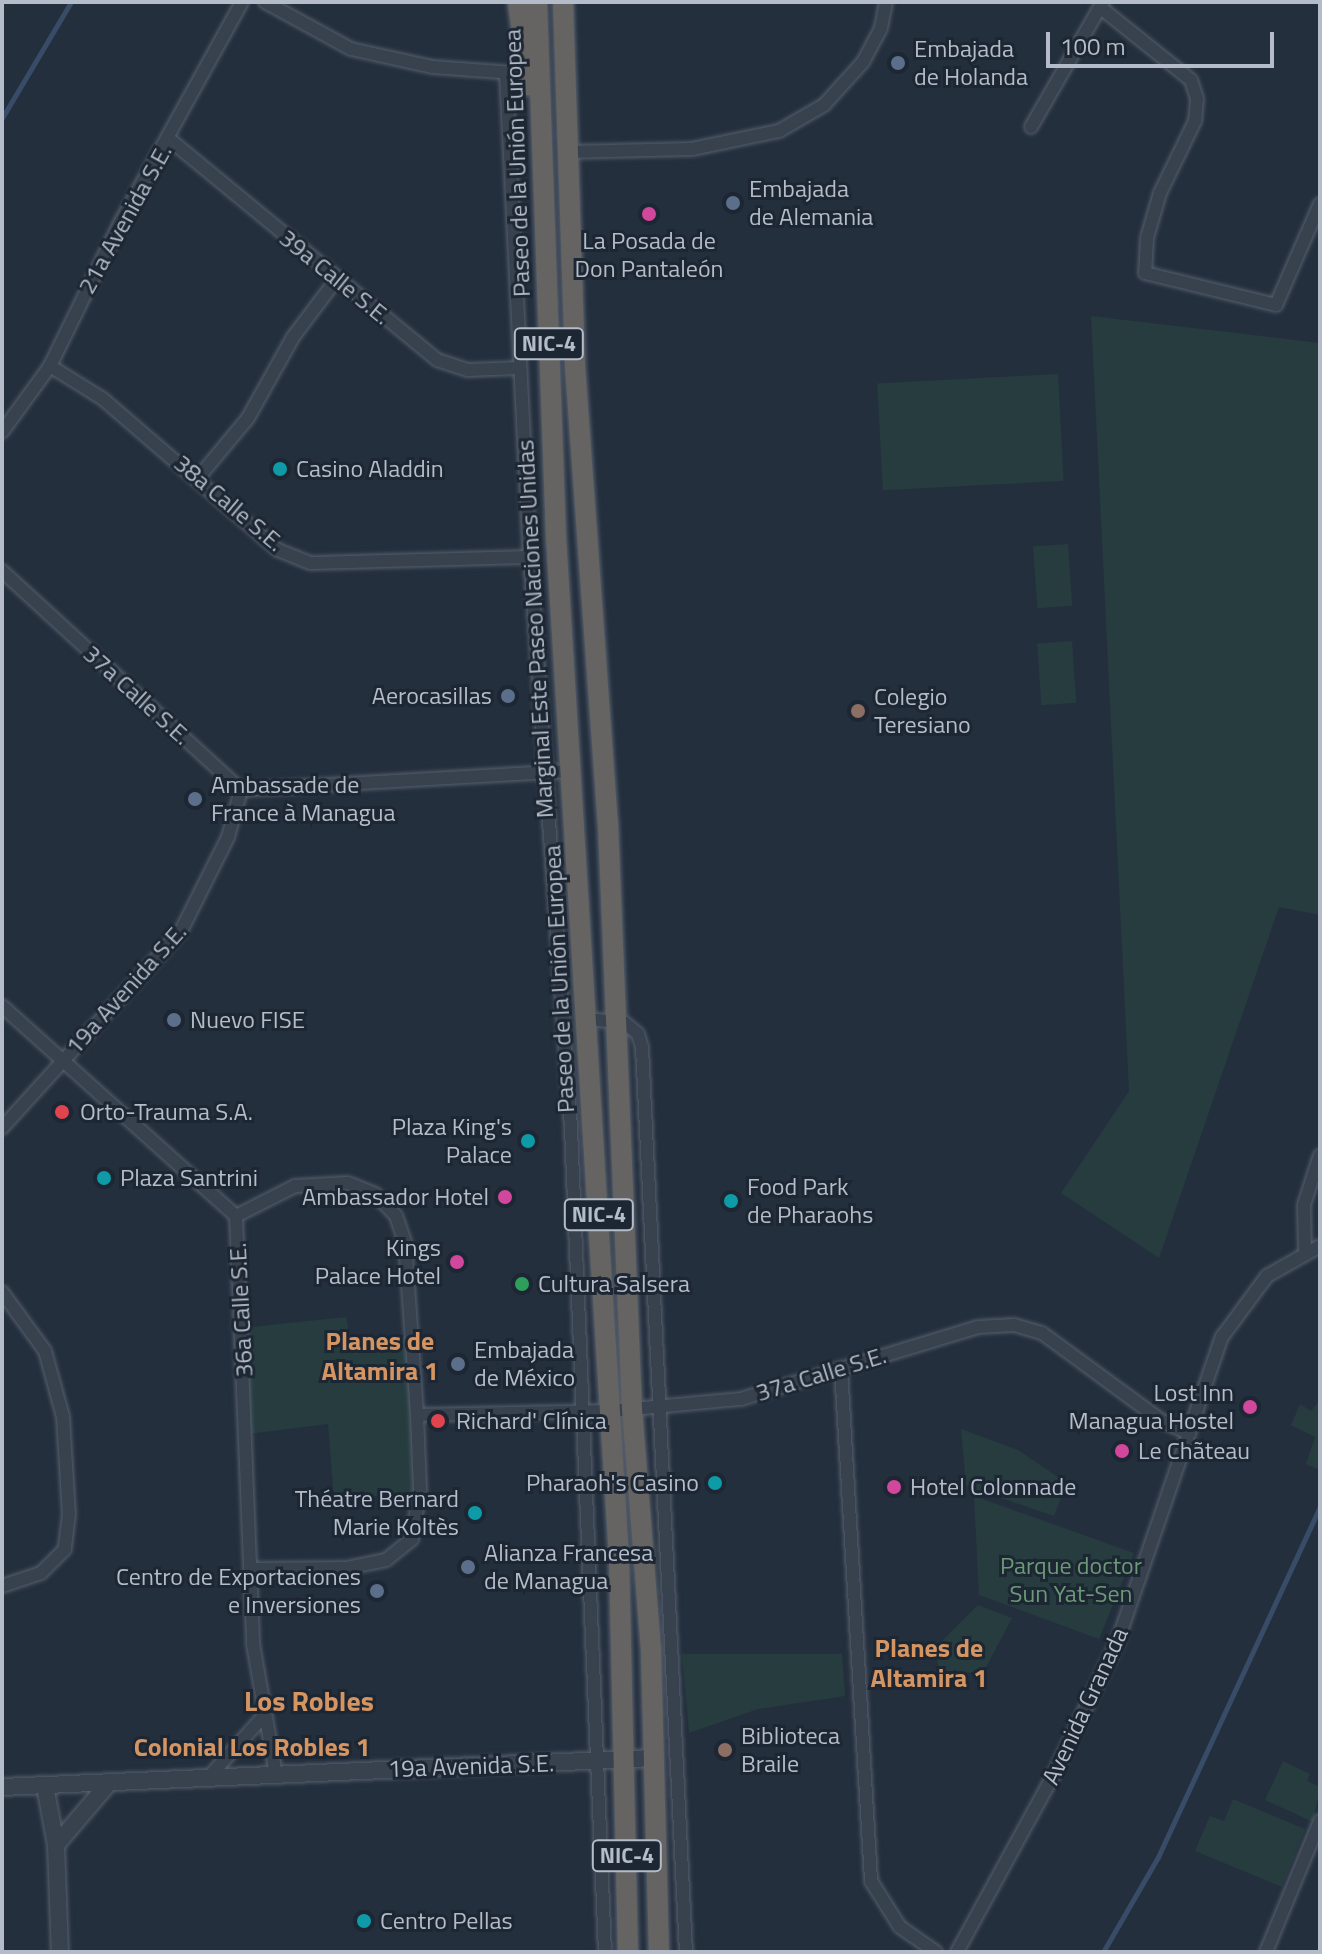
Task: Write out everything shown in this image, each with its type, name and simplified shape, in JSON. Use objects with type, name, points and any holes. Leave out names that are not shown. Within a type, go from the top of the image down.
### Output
[{"type":"highway","points":[[518,2],[527,74],[542,152]]},
{"type":"highway","name":"Paseo de la Unión Europea","points":[[537,2],[571,771],[611,1411],[627,1760],[628,1952]]},
{"type":"highway","name":"NIC-4","points":[[563,2],[585,550],[608,824],[632,1409],[653,1758],[659,1952]]},
{"type":"highway","points":[[566,55],[570,2]]},
{"type":"street","name":"21a Avenida S.E.","points":[[2,432],[50,366],[120,223],[242,2]]},
{"type":"street","points":[[265,2],[351,49],[433,67],[527,74]]},
{"type":"street","points":[[568,152],[692,149],[779,131],[824,105],[863,62],[881,28],[886,2]]},
{"type":"street","points":[[1031,127],[1102,5],[1191,80],[1197,99],[1195,121],[1160,193],[1147,238],[1145,273],[1276,305],[1320,204]]},
{"type":"street","name":"Marginal Este Paseo Naciones Unidas","points":[[506,73],[543,774],[571,1128],[605,1952]]},
{"type":"street","name":"39a Calle S.E.","points":[[169,139],[336,280],[437,360],[468,370],[520,368]]},
{"type":"street","points":[[198,478],[248,418],[293,337],[336,280]]},
{"type":"street","name":"38a Calle S.E.","points":[[50,366],[103,399],[278,550],[311,563],[530,557]]},
{"type":"street","name":"37a Calle S.E.","points":[[2,571],[241,790]]},
{"type":"street","points":[[241,790],[571,771]]},
{"type":"street","name":"19a Avenida S.E.","points":[[2,1128],[181,931],[228,837],[241,790]]},
{"type":"street","name":"36a Calle S.E.","points":[[2,1006],[236,1216],[254,1569],[253,1644],[262,1718],[276,1775]]},
{"type":"street","points":[[588,1019],[633,1028],[642,1047],[686,1952]]},
{"type":"street","points":[[1320,1155],[1304,1205],[1305,1250],[1320,1246]]},
{"type":"street","points":[[236,1216],[295,1186],[348,1183],[375,1194],[396,1216],[405,1242],[417,1415],[420,1489],[412,1539],[386,1560],[346,1568],[254,1569]]},
{"type":"street","name":"Avenida Granada","points":[[957,1952],[1052,1778],[1117,1643],[1222,1337],[1241,1305],[1267,1276],[1305,1250]]},
{"type":"street","points":[[2,1292],[45,1351],[63,1417],[69,1514],[65,1549],[41,1573],[2,1586]]},
{"type":"street","name":"37a Calle S.E.","points":[[417,1415],[611,1411],[741,1399],[978,1327],[1014,1325],[1042,1333],[1162,1421],[1189,1433]]},
{"type":"street","points":[[841,1368],[871,1881],[900,1927],[936,1952]]},
{"type":"street","points":[[208,1778],[262,1718]]},
{"type":"street","name":"19a Avenida S.E.","points":[[2,1787],[653,1758]]},
{"type":"street","points":[[56,1845],[108,1784]]},
{"type":"street","points":[[45,1786],[56,1845],[60,1952]]},
{"type":"street","points":[[1266,1952],[1320,1821]]},
{"type":"green space","points":[[1091,316],[1320,343],[1320,915],[1279,907],[1159,1258],[1061,1193],[1129,1091]]},
{"type":"green space","points":[[1058,374],[1064,481],[883,490],[877,383]]},
{"type":"green space","points":[[1068,544],[1072,606],[1037,608],[1033,546]]},
{"type":"green space","points":[[1072,641],[1076,703],[1041,705],[1037,643]]},
{"type":"green space","points":[[346,1317],[351,1341],[412,1336],[420,1493],[334,1499],[328,1424],[248,1434],[243,1328]]},
{"type":"green space","points":[[1320,1400],[1320,1470],[1306,1464],[1315,1437],[1291,1425],[1300,1404],[1311,1411]]},
{"type":"green space","points":[[961,1429],[1018,1450],[1067,1483],[1054,1516],[966,1486]]},
{"type":"green space","name":"Parque doctor Sun Yat-Sen","points":[[974,1496],[1134,1553],[1099,1639],[979,1595]]},
{"type":"green space","points":[[978,1605],[1012,1618],[984,1671],[940,1676],[935,1648]]},
{"type":"green space","points":[[682,1654],[842,1654],[845,1696],[758,1709],[689,1733]]},
{"type":"green space","points":[[1283,1761],[1310,1774],[1307,1781],[1320,1787],[1313,1822],[1265,1800]]},
{"type":"green space","points":[[1233,1799],[1305,1829],[1282,1887],[1195,1851],[1210,1816],[1224,1821]]},
{"type":"waterway","points":[[2,118],[71,2]]},
{"type":"waterway","points":[[1103,1952],[1158,1857],[1320,1507]]},
{"type":"place","name":"Embajada de Holanda","points":[[898,63]]},
{"type":"place","name":"Embajada de Alemania","points":[[733,203]]},
{"type":"place","name":"La Posada de Don Pantaleón","points":[[649,214]]},
{"type":"place","name":"Casino Aladdin","points":[[280,469]]},
{"type":"place","name":"Aerocasillas","points":[[508,696]]},
{"type":"place","name":"Colegio Teresiano","points":[[858,711]]},
{"type":"place","name":"Ambassade de France à Managua","points":[[195,799]]},
{"type":"place","name":"Nuevo FISE","points":[[174,1020]]},
{"type":"place","name":"Orto-Trauma S.A.","points":[[62,1112]]},
{"type":"place","name":"Plaza King's Palace","points":[[528,1141]]},
{"type":"place","name":"Plaza Santrini","points":[[104,1178]]},
{"type":"place","name":"Ambassador Hotel","points":[[505,1197]]},
{"type":"place","name":"Food Park de Pharaohs","points":[[731,1201]]},
{"type":"place","name":"Kings Palace Hotel","points":[[457,1262]]},
{"type":"place","name":"Cultura Salsera","points":[[522,1284]]},
{"type":"place","name":"Embajada de México","points":[[458,1364]]},
{"type":"place","name":"Lost Inn Managua Hostel","points":[[1250,1407]]},
{"type":"place","name":"Richard' Clínica","points":[[438,1421]]},
{"type":"place","name":"Le Chãteau","points":[[1122,1451]]},
{"type":"place","name":"Pharaoh's Casino","points":[[715,1483]]},
{"type":"place","name":"Hotel Colonnade","points":[[894,1487]]},
{"type":"place","name":"Théatre Bernard Marie Koltès","points":[[475,1513]]},
{"type":"place","name":"Alianza Francesa de Managua","points":[[468,1567]]},
{"type":"place","name":"Centro de Exportaciones e Inversiones","points":[[377,1591]]},
{"type":"place","name":"Biblioteca Braile","points":[[725,1750]]},
{"type":"place","name":"Centro Pellas","points":[[364,1921]]},
{"type":"district","name":"Planes de Altamira 1","points":[[380,1356]]},
{"type":"district","name":"Planes de Altamira 1","points":[[929,1663]]},
{"type":"district","name":"Los Robles","points":[[309,1701]]},
{"type":"district","name":"Colonial Los Robles 1","points":[[252,1747]]}]
